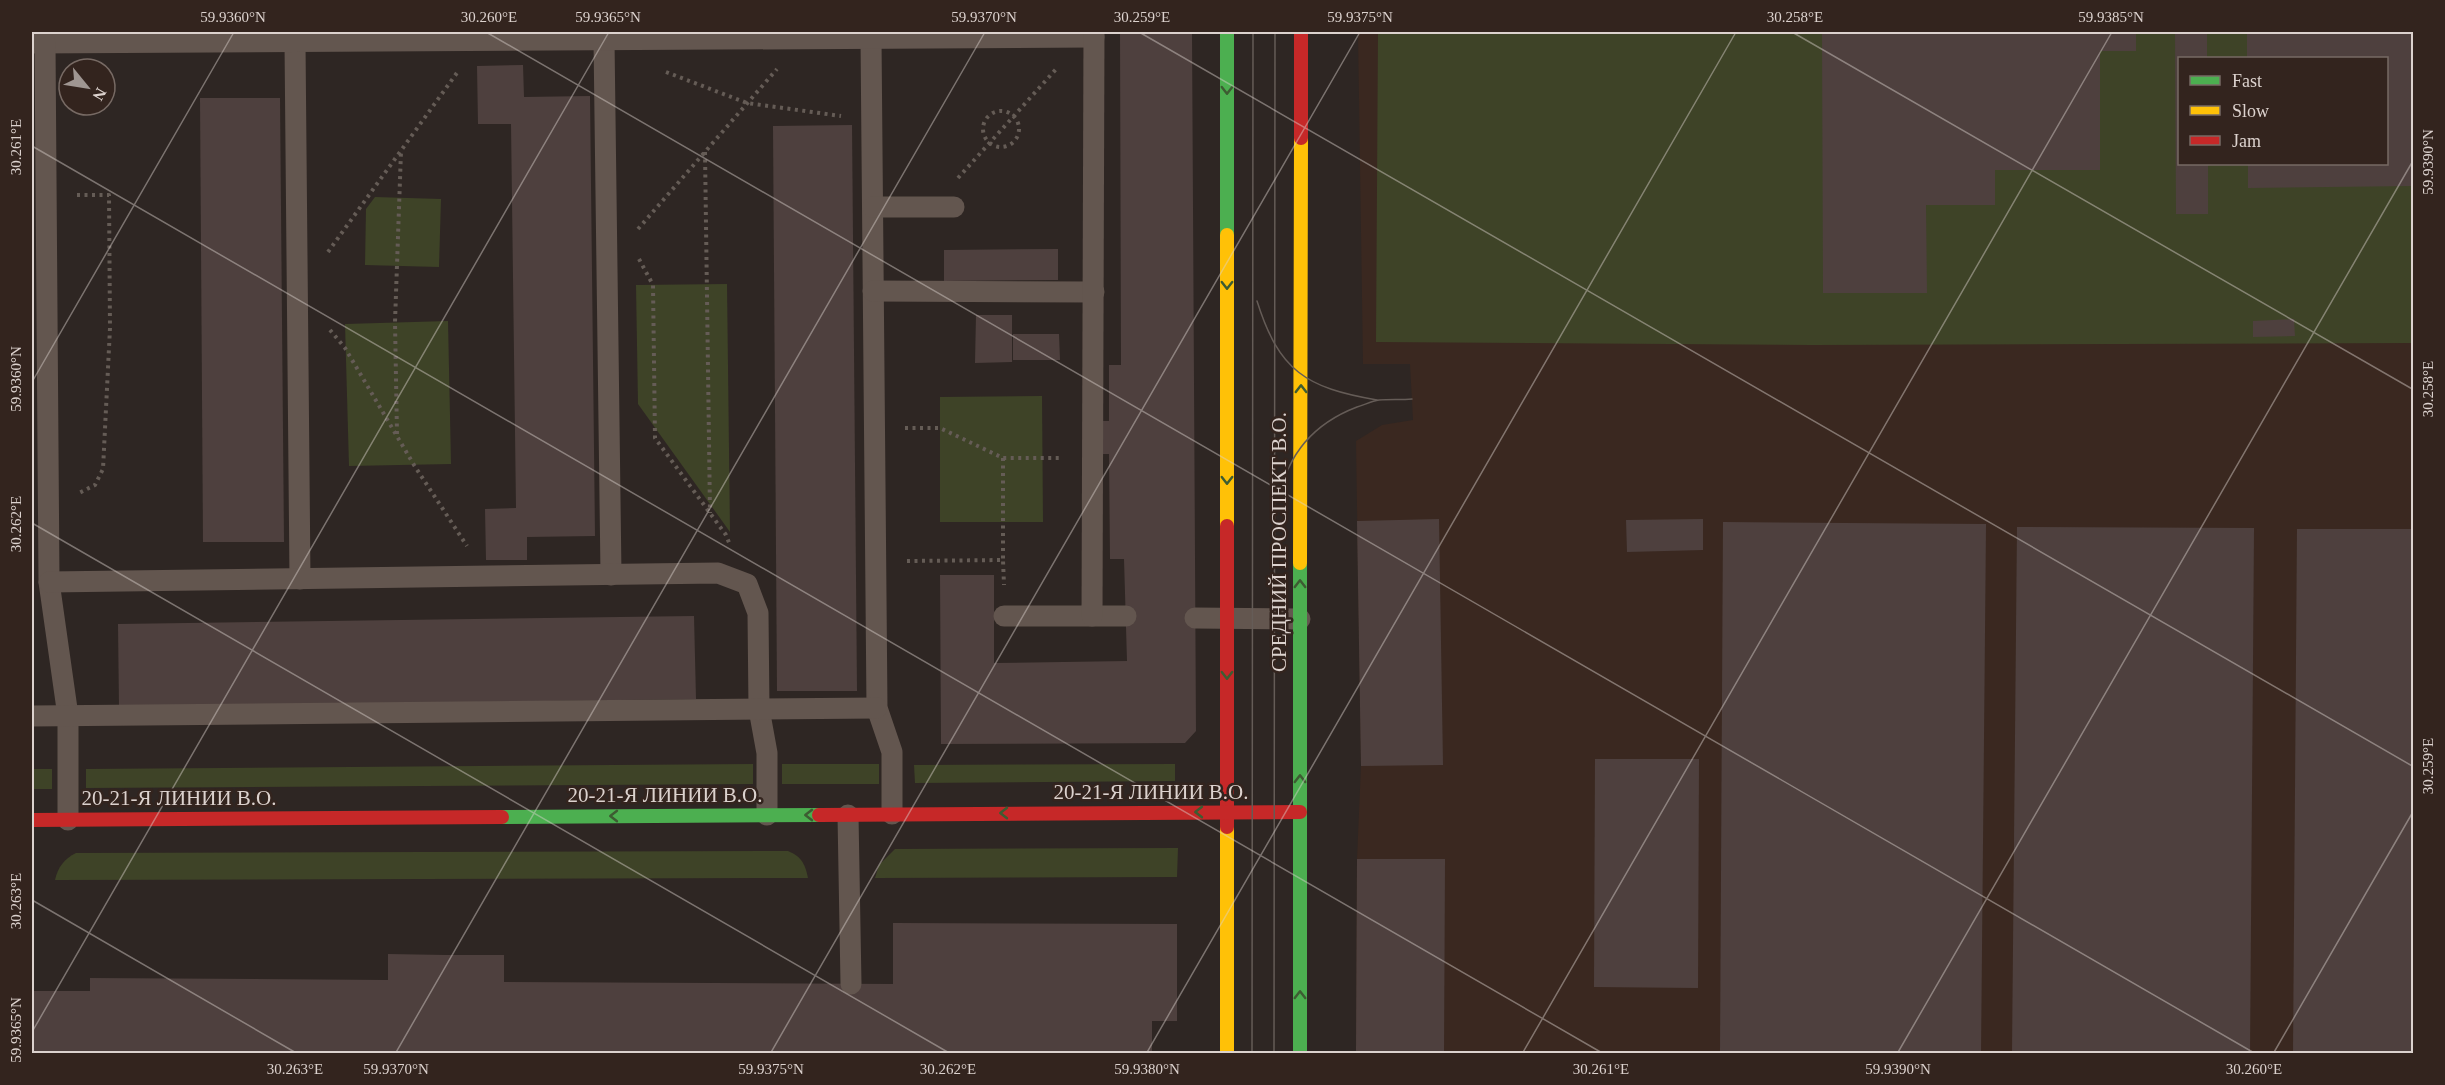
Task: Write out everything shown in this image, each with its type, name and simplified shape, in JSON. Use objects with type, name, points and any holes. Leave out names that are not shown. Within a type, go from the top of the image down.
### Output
[{"type":"main road","points":[[1227,32],[1227,1053]]},
{"type":"main road","name":"СРЕДНИЙ ПРОСПЕКТ В.О.","points":[[1300,1053],[1301,32]]},
{"type":"main road","name":"20-21-Я ЛИНИИ В.О.","points":[[32,820],[1300,812]]},
{"type":"lane","points":[[68,820],[68,716],[50,582],[38,43],[296,42],[377,36],[481,40],[604,40],[1094,34],[1092,616]]},
{"type":"lane","points":[[871,38],[877,708],[892,752],[892,814]]},
{"type":"lane","points":[[604,40],[611,575]]},
{"type":"lane","points":[[296,42],[300,579]]},
{"type":"lane","points":[[873,207],[954,207]]},
{"type":"lane","points":[[873,291],[1094,292]]},
{"type":"lane","points":[[50,582],[718,573],[747,584],[758,613],[759,709],[766,753],[767,815]]},
{"type":"lane","points":[[1004,616],[1126,616]]},
{"type":"lane","points":[[1196,618],[1300,619]]},
{"type":"lane","points":[[32,716],[877,708]]},
{"type":"lane","points":[[848,815],[851,984]]},
{"type":"path","points":[[607,240],[629,239],[803,39]]},
{"type":"path","points":[[298,294],[481,40]]},
{"type":"path","points":[[932,207],[1062,63]]},
{"type":"path","points":[[664,71],[747,103],[853,117]]},
{"type":"path","points":[[995,112],[1005,112],[1013,116],[1019,124],[1019,133],[1015,141],[1007,146],[998,147],[990,143],[984,135],[984,126],[988,117],[995,112]]},
{"type":"path","points":[[397,435],[395,322],[401,151]]},
{"type":"path","points":[[705,152],[710,514]]},
{"type":"path","points":[[49,493],[82,493],[95,485],[103,469],[110,328],[110,195],[91,195]]},
{"type":"path","points":[[629,239],[653,285],[655,438],[726,535],[747,584]]},
{"type":"path","points":[[345,348],[397,435],[488,577]]},
{"type":"path","points":[[940,428],[1003,458],[1042,458]]},
{"type":"path","points":[[1003,458],[1004,616]]},
{"type":"path","points":[[876,561],[1004,560]]},
{"type":"shaded area","points":[[1358,32],[2413,32],[2413,1053],[1356,1053],[1357,859],[1361,766],[1356,441],[1382,425],[1413,420],[1410,364],[1363,364]]},
{"type":"green space","points":[[1378,32],[2413,32],[2413,343],[1812,345],[1376,342]]},
{"type":"green space","points":[[375,197],[441,199],[439,267],[365,265],[366,209]]},
{"type":"green space","points":[[727,284],[730,532],[638,404],[636,285]]},
{"type":"green space","points":[[448,321],[451,464],[349,466],[345,324]]},
{"type":"green space","points":[[1042,396],[1043,522],[940,522],[940,397]]},
{"type":"green space","points":[[753,764],[753,784],[86,788],[86,769]]},
{"type":"green space","points":[[782,764],[879,764],[879,784],[782,784]]},
{"type":"green space","points":[[1175,764],[1175,781],[915,783],[914,765]]},
{"type":"green space","points":[[32,769],[52,769],[52,789],[32,789]]},
{"type":"green space","points":[[1178,848],[1177,877],[875,878],[879,865],[895,849]]},
{"type":"green space","points":[[788,851],[802,862],[808,878],[55,880],[62,864],[76,853]]},
{"type":"building","points":[[1120,32],[1192,32],[1196,731],[1185,743],[941,744],[940,575],[994,575],[994,663],[1127,661],[1124,559],[1110,559],[1109,454],[1101,454],[1101,421],[1109,421],[1109,365],[1121,365]]},
{"type":"building","points":[[1822,32],[2136,32],[2136,51],[2100,51],[2100,170],[1995,170],[1995,205],[1926,205],[1927,293],[1823,293]]},
{"type":"building","points":[[2175,32],[2207,32],[2207,57],[2178,57],[2178,165],[2208,165],[2208,214],[2176,214]]},
{"type":"building","points":[[2247,32],[2414,32],[2414,186],[2248,188],[2248,165],[2388,165],[2388,57],[2247,57]]},
{"type":"building","points":[[523,65],[524,97],[590,96],[595,536],[527,537],[527,560],[486,560],[485,509],[516,508],[511,124],[478,124],[477,66]]},
{"type":"building","points":[[200,98],[280,98],[284,542],[203,542]]},
{"type":"building","points":[[852,125],[857,691],[777,691],[773,126]]},
{"type":"building","points":[[1058,249],[1058,280],[944,281],[944,250]]},
{"type":"building","points":[[976,315],[1012,315],[1012,362],[975,363]]},
{"type":"building","points":[[2294,319],[2295,336],[2253,337],[2253,321]]},
{"type":"building","points":[[1013,334],[1059,334],[1060,360],[1013,360]]},
{"type":"building","points":[[1439,519],[1443,765],[1361,766],[1357,521]]},
{"type":"building","points":[[1703,519],[1703,550],[1627,552],[1626,520]]},
{"type":"building","points":[[1723,522],[1986,524],[1981,1054],[1720,1054]]},
{"type":"building","points":[[2017,527],[2254,528],[2250,1054],[2012,1054]]},
{"type":"building","points":[[2297,529],[2414,529],[2414,1054],[2293,1054]]},
{"type":"building","points":[[694,616],[696,699],[119,707],[118,624]]},
{"type":"building","points":[[34,645],[34,703],[32,703],[32,646]]},
{"type":"building","points":[[1595,759],[1699,759],[1698,988],[1594,987]]},
{"type":"building","points":[[1357,859],[1445,859],[1444,1054],[1356,1054]]},
{"type":"building","points":[[893,923],[1177,924],[1177,1021],[1152,1021],[1152,1054],[32,1054],[32,991],[90,991],[90,978],[388,980],[388,954],[504,955],[504,982],[893,984]]},
{"type":"tram line","points":[[1252,1054],[1253,32]]},
{"type":"tram line","points":[[1274,1054],[1275,32]]},
{"type":"tram line","points":[[1257,301],[1275,344],[1286,360],[1299,372],[1331,389],[1377,400]]},
{"type":"tram line","points":[[1279,498],[1289,467],[1297,454],[1316,431],[1328,422],[1374,401],[1412,399]]},
{"type":"traffic: fast","points":[[1227,32],[1227,235]]},
{"type":"traffic: fast","points":[[1300,563],[1300,1054]]},
{"type":"traffic: fast","points":[[502,817],[819,815]]},
{"type":"traffic: slow","points":[[1300,563],[1301,138]]},
{"type":"traffic: slow","points":[[1227,235],[1227,526]]},
{"type":"traffic: slow","points":[[1227,827],[1227,1054]]},
{"type":"traffic: jam","points":[[1301,32],[1301,138]]},
{"type":"traffic: jam","points":[[1227,526],[1227,827]]},
{"type":"traffic: jam","points":[[819,815],[1300,812]]},
{"type":"traffic: jam","points":[[32,820],[502,817]]}]
